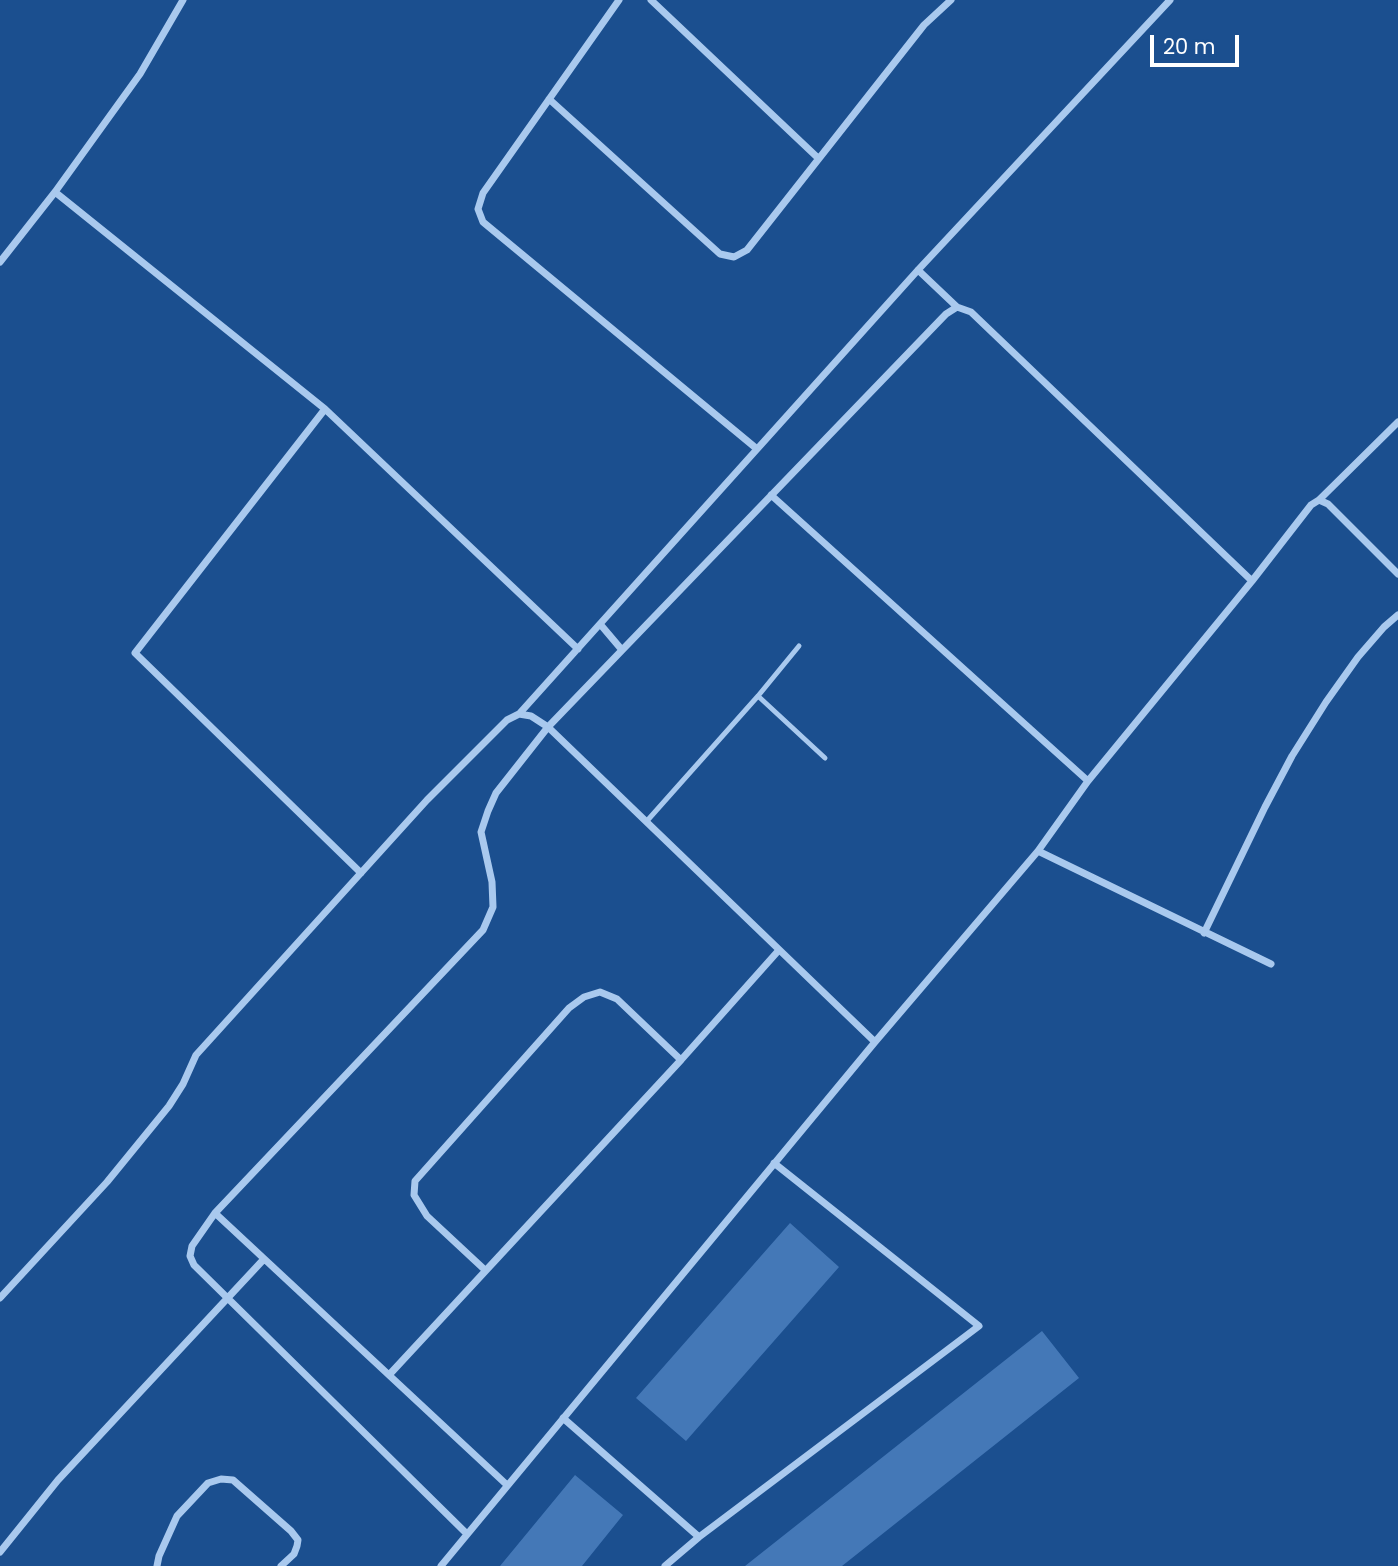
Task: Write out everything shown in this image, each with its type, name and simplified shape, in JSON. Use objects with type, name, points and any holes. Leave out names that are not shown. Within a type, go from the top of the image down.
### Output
[{"type":"street","points":[[0,262],[55,192],[140,74],[183,0]]},
{"type":"street","points":[[619,0],[482,193],[478,208],[483,222],[757,449]]},
{"type":"street","points":[[651,0],[818,158]]},
{"type":"street","points":[[549,99],[720,254],[734,257],[747,250],[924,25],[951,0]]},
{"type":"street","points":[[0,1297],[107,1182],[169,1106],[196,1055],[360,873],[427,800],[507,720],[519,714],[918,270],[1170,0]]},
{"type":"street","points":[[55,192],[326,410],[578,649]]},
{"type":"street","points":[[918,270],[957,307],[971,312],[1252,580]]},
{"type":"street","points":[[466,1533],[194,1265],[190,1256],[192,1246],[215,1213],[483,930],[493,907],[492,882],[481,832],[496,793],[548,727],[946,314],[957,307]]},
{"type":"street","points":[[326,410],[135,653],[360,873]]},
{"type":"street","points":[[441,1566],[875,1042],[1038,851],[1088,781],[1311,505],[1398,422]]},
{"type":"street","points":[[771,495],[1088,781]]},
{"type":"street","points":[[1319,500],[1328,504],[1398,574]]},
{"type":"street","points":[[1205,933],[1292,757],[1357,657],[1398,614]]},
{"type":"street","points":[[600,624],[622,650]]},
{"type":"street","points":[[519,714],[531,716],[548,727],[875,1042]]},
{"type":"street","points":[[1038,851],[1271,964]]},
{"type":"street","points":[[389,1375],[681,1060],[779,950]]},
{"type":"street","points":[[485,1270],[427,1216],[414,1195],[415,1181],[569,1008],[584,997],[600,992],[617,999],[681,1060]]},
{"type":"street","points":[[665,1566],[699,1537],[979,1326],[774,1163]]},
{"type":"street","points":[[215,1213],[507,1485]]},
{"type":"street","points":[[0,1552],[58,1480],[264,1259]]},
{"type":"street","points":[[563,1418],[699,1537]]},
{"type":"street","points":[[157,1566],[177,1516],[208,1483],[221,1479],[233,1480],[298,1540],[294,1554],[281,1566]]},
{"type":"lane","points":[[646,822],[799,646]]},
{"type":"lane","points":[[758,696],[825,758]]},
{"type":"building","points":[[790,1223],[839,1267],[686,1441],[636,1398]]},
{"type":"building","points":[[1042,1331],[1079,1378],[842,1566],[745,1566]]},
{"type":"building","points":[[575,1475],[623,1515],[582,1566],[500,1566]]}]
